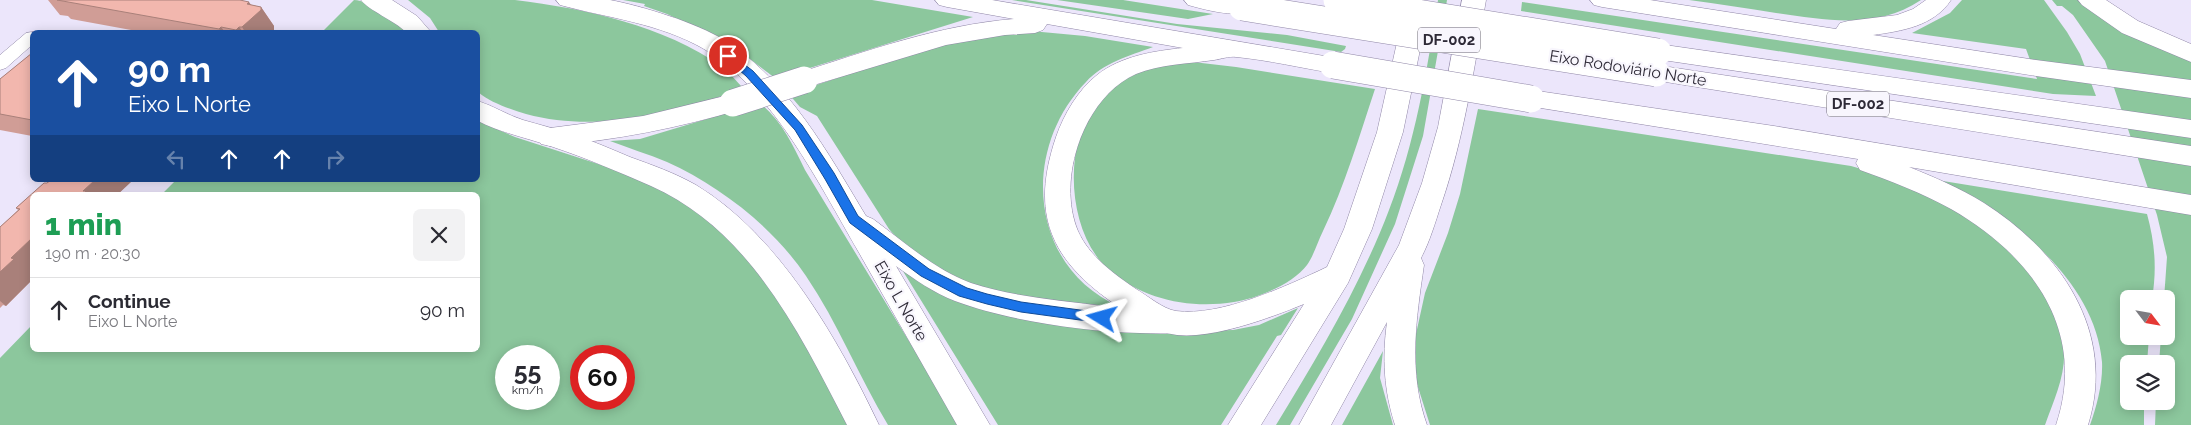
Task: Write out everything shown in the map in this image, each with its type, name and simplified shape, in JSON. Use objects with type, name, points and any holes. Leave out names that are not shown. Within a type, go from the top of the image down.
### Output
[{"type":"main road","points":[[373,0],[395,10],[409,20],[417,30]]},
{"type":"main road","name":"Eixo L Norte","points":[[568,0],[638,15],[694,35],[718,47],[749,73],[798,127],[830,176],[974,425]]},
{"type":"main road","points":[[947,0],[1531,99],[1774,135],[2191,205]]},
{"type":"main road","name":"Eixo Rodoviário Norte","points":[[1196,0],[1657,62],[2055,108],[2191,129]]},
{"type":"main road","name":"Eixo Rodoviário Norte","points":[[1337,0],[1657,62],[2061,136],[2191,156]]},
{"type":"main road","points":[[1244,425],[1338,275],[1358,229],[1390,132],[1418,0]]},
{"type":"main road","points":[[1315,425],[1412,246],[1435,183],[1451,127],[1474,0]]},
{"type":"main road","points":[[1602,0],[2036,68],[2191,89]]},
{"type":"main road","points":[[1804,31],[1866,28],[1893,23],[1925,12],[1939,0]]},
{"type":"main road","points":[[2090,0],[2130,27],[2191,54]]},
{"type":"main road","points":[[550,137],[601,133],[657,123],[733,103],[930,41],[989,28],[1097,24]]},
{"type":"main road","points":[[1171,322],[1111,289],[1080,258],[1068,240],[1058,212],[1059,170],[1065,147],[1080,112],[1095,91],[1113,76],[1151,61],[1183,55],[1199,55],[1231,48]]},
{"type":"main road","points":[[480,111],[518,128],[550,137],[661,180],[687,192],[708,207],[752,244],[773,269],[807,320],[863,425]]},
{"type":"main road","points":[[1774,135],[1854,158],[1895,172],[1938,191],[1985,217],[2015,242],[2056,288],[2067,309],[2077,340],[2082,366],[2078,406],[2072,425]]},
{"type":"main road","points":[[854,220],[925,272],[963,292],[1030,308],[1116,320],[1200,322],[1262,309],[1338,275]]},
{"type":"main road","points":[[1411,425],[1401,389],[1398,363],[1399,336],[1412,246]]},
{"type":"street","points":[[0,64],[30,39]]},
{"type":"green space","points":[[354,0],[375,7],[404,30],[324,30]]},
{"type":"green space","points":[[408,0],[515,0],[596,14],[649,30],[700,52],[723,67],[744,89],[691,105],[636,118],[582,122],[554,120],[526,114],[507,108],[480,94],[480,30],[438,30],[430,18]]},
{"type":"green space","points":[[623,0],[872,0],[973,17],[797,72],[810,87],[946,42],[1031,31],[1085,36],[1153,47],[1108,65],[1086,82],[1065,110],[1051,140],[1044,173],[1044,205],[1052,236],[1067,265],[1090,289],[1120,307],[1056,301],[990,291],[951,279],[935,270],[901,242],[889,229],[817,116],[800,107],[775,78],[730,44],[667,14],[644,6],[645,4]]},
{"type":"green space","points":[[1012,0],[1026,0],[1177,24],[1287,35],[1346,46],[1341,52]]},
{"type":"green space","points":[[1057,0],[1123,0],[1213,14],[1188,19]]},
{"type":"green space","points":[[1438,0],[1447,0],[1423,136],[1395,224],[1352,319],[1290,425],[1276,425],[1323,347],[1352,293],[1389,210],[1413,133],[1425,80]]},
{"type":"green space","points":[[1689,0],[1921,0],[1887,16],[1869,19],[1832,20]]},
{"type":"green space","points":[[1962,0],[2044,0],[2080,54],[2096,96],[2053,94],[1521,11],[1522,2],[2037,79],[2026,49],[1912,33],[1950,13]]},
{"type":"green space","points":[[2052,0],[2081,0],[2191,58],[2191,425],[2155,425],[2156,410],[2175,410],[2175,355],[2160,355],[2160,345],[2175,345],[2175,290],[2165,290],[2167,257],[2157,215],[2105,61],[2073,15],[2062,6],[2057,6]]},
{"type":"green space","points":[[1193,62],[1375,89],[1338,196],[1307,265],[1301,272],[1284,284],[1254,297],[1234,302],[1201,304],[1169,300],[1138,289],[1123,281],[1098,258],[1082,227],[1077,209],[1074,191],[1075,155],[1081,131],[1086,119],[1094,108],[1117,84],[1140,71]]},
{"type":"green space","points":[[760,103],[775,118],[786,134],[805,170],[960,425],[888,425],[818,294],[793,258],[778,241],[744,210],[706,183],[667,162],[610,141],[640,139]]},
{"type":"green space","points":[[1478,109],[1851,166],[1903,182],[1943,201],[1989,233],[2012,253],[2047,298],[2058,323],[2064,348],[2064,358],[2059,387],[2045,425],[1430,425],[1417,384],[1414,343],[1425,293],[1448,233],[1460,194]]},
{"type":"green space","points":[[480,122],[515,137],[629,174],[664,190],[720,228],[778,295],[850,425],[0,425],[0,358],[30,327],[30,352],[480,352],[480,192],[164,192],[174,182],[480,182]]},
{"type":"green space","points":[[1943,181],[2147,214],[2154,256],[2153,290],[2120,290],[2120,345],[2148,345],[2148,355],[2120,355],[2120,410],[2144,410],[2144,425],[2090,425],[2099,394],[2102,362],[2096,332],[2084,304],[2066,277],[2045,253],[1995,212]]},
{"type":"green space","points":[[901,268],[918,280],[1199,331],[1233,330],[1259,325],[1298,308],[1281,335],[1277,336],[1221,425],[998,425]]},
{"type":"green space","points":[[1383,351],[1380,378],[1393,425],[1342,425]]},
{"type":"building","points":[[57,0],[240,0],[249,2],[247,4],[261,7],[261,10],[236,30],[221,27],[219,29]]},
{"type":"building","points":[[30,55],[30,120],[0,114],[0,79]]},
{"type":"building","points":[[93,182],[83,191],[85,192],[34,192],[44,183]]},
{"type":"building","points":[[30,196],[30,240],[11,258],[14,259],[0,272],[0,227],[20,209],[16,208]]},
{"type":"route","points":[[728,56],[749,73],[798,127],[830,176],[854,220],[925,272],[963,292],[987,299],[1021,307],[1102,318]]}]
